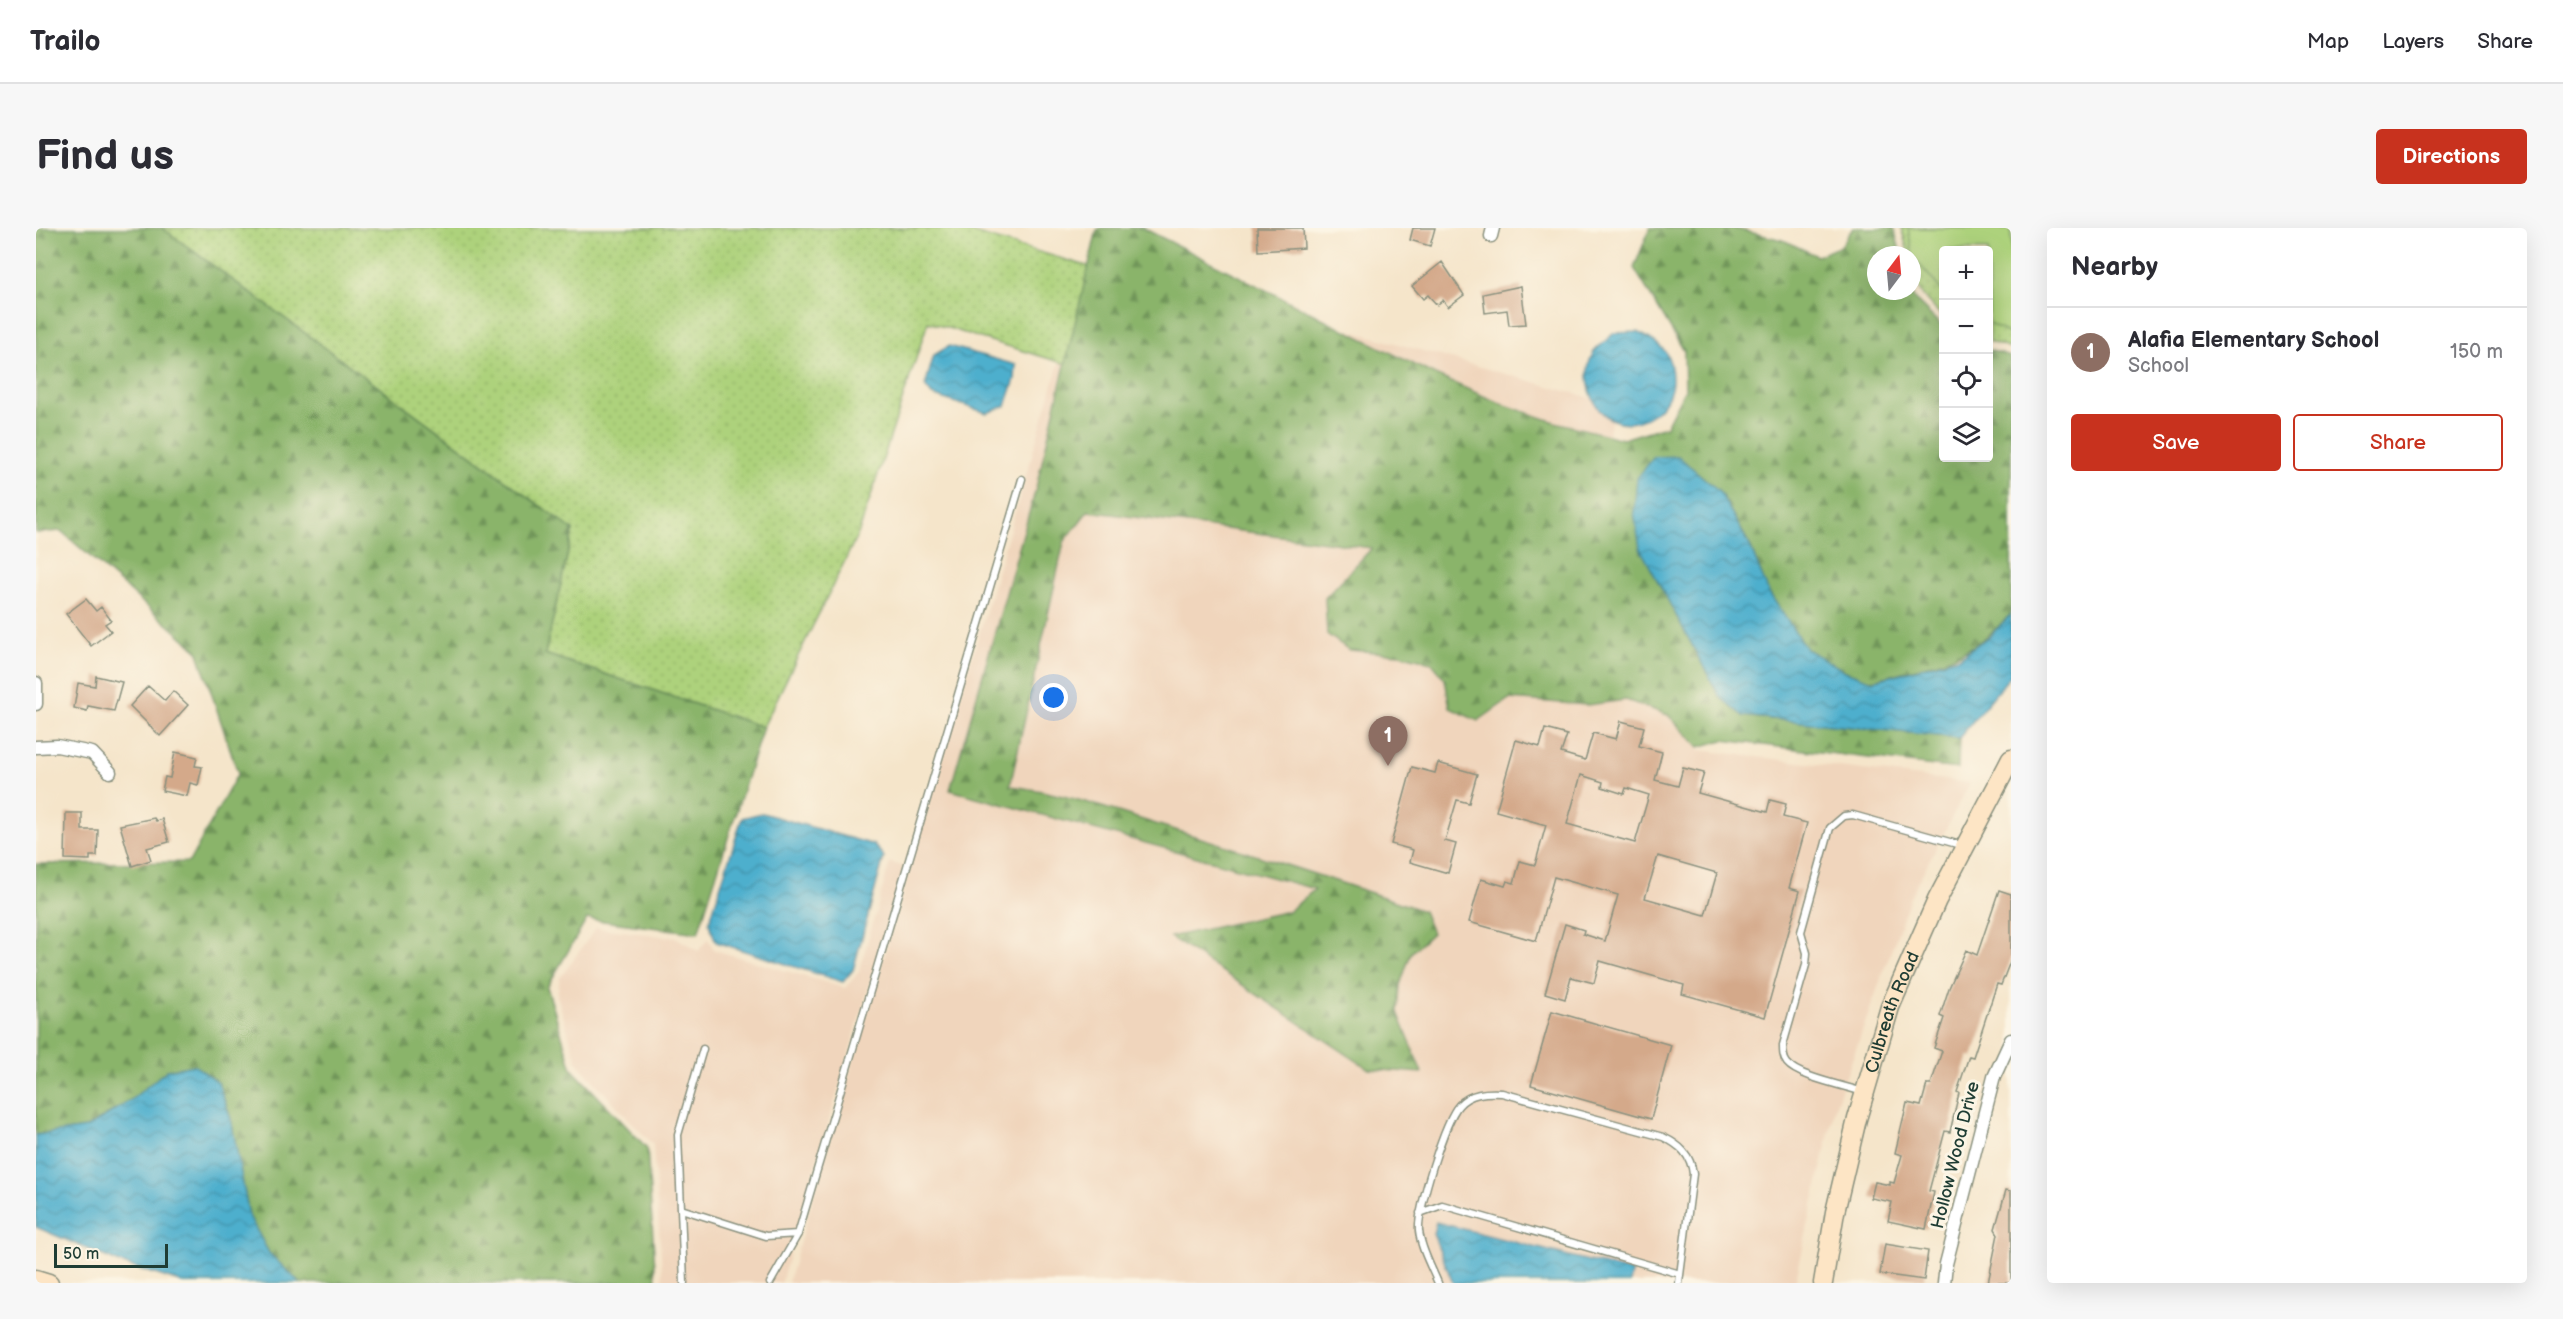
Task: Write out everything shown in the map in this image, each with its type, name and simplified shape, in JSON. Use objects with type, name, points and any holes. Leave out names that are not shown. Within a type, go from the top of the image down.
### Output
[{"type":"street","points":[[36,683],[36,704]]},
{"type":"street","points":[[36,747],[57,746],[92,753],[110,772]]},
{"type":"street","name":"Culbreath Road","points":[[1823,1283],[1835,1212],[1865,1092],[1890,1007],[1936,900],[2011,759]]},
{"type":"street","name":"Hollow Wood Drive","points":[[1944,1283],[1946,1264],[1994,1077],[2011,1040]]},
{"type":"street","points":[[36,1279],[49,1283]]},
{"type":"lane","points":[[771,1283],[798,1234],[1022,479]]},
{"type":"lane","points":[[1865,1092],[1799,1071],[1788,1064],[1783,1055],[1783,1045],[1806,965],[1807,953],[1801,932],[1830,828],[1835,821],[1844,816],[1853,815],[1964,846]]},
{"type":"lane","points":[[684,1283],[678,1135],[703,1049]]},
{"type":"lane","points":[[1438,1283],[1420,1238],[1420,1213],[1451,1116],[1458,1106],[1476,1094],[1502,1093],[1663,1137],[1683,1150],[1692,1164],[1693,1174],[1679,1283]]},
{"type":"lane","points":[[1420,1213],[1442,1205],[1680,1274]]},
{"type":"lane","points":[[681,1209],[765,1236],[798,1234]]},
{"type":"shaded area","points":[[1090,258],[1616,405],[1583,524],[1700,750],[1970,783],[1911,895],[1835,1107],[1795,1283],[788,1283]]},
{"type":"shaded area","points":[[890,862],[904,867],[781,1283],[663,1283],[653,1145],[578,1064],[557,996],[560,978],[596,928],[677,938],[698,951],[708,939],[714,950],[845,988],[859,972]]},
{"type":"green space","points":[[36,228],[162,228],[573,530],[545,654],[763,727],[698,933],[587,919],[547,987],[572,1069],[647,1148],[656,1283],[300,1283],[269,1253],[249,1216],[231,1119],[218,1082],[194,1065],[167,1070],[131,1100],[86,1128],[36,1135],[36,864],[189,862],[238,773],[197,650],[61,531],[36,533]]},
{"type":"green space","points":[[162,228],[957,228],[1101,270],[1073,366],[928,322],[859,532],[763,727],[545,654],[573,530]]},
{"type":"green space","points":[[1101,228],[1143,228],[1435,375],[1502,404],[1555,422],[1623,439],[1666,426],[1685,389],[1684,351],[1634,268],[1650,228],[1732,228],[1783,240],[1817,256],[1841,246],[1853,228],[1894,228],[1899,246],[1867,246],[1867,300],[1915,300],[1939,323],[1939,462],[1993,462],[1993,351],[2011,357],[2011,614],[1980,642],[1950,658],[1869,680],[1845,671],[1806,649],[1768,591],[1749,543],[1719,491],[1678,456],[1640,548],[1720,697],[1743,716],[1959,738],[1958,769],[1723,740],[1699,747],[1668,715],[1626,700],[1587,705],[1509,699],[1478,721],[1450,708],[1445,679],[1431,662],[1400,654],[1349,650],[1327,634],[1325,598],[1372,548],[1088,511],[1064,542],[1010,786],[1051,793],[1091,804],[1361,889],[1423,911],[1432,933],[1411,953],[1400,985],[1398,1012],[1422,1073],[1369,1069],[1170,937],[1289,911],[1315,889],[950,790],[1035,492],[1097,230]]},
{"type":"green space","points":[[1901,228],[2011,228],[2011,349],[1993,343],[1993,246],[1939,246],[1939,313],[1921,292],[1921,246],[1906,246]]},
{"type":"green space","points":[[1908,228],[2011,228],[2011,335],[1993,326],[1993,246],[1939,246],[1939,287],[1921,266],[1921,246],[1911,246]]},
{"type":"water","points":[[1638,332],[1653,341],[1668,356],[1672,370],[1671,390],[1667,399],[1653,414],[1634,422],[1623,423],[1613,420],[1598,408],[1590,390],[1588,369],[1594,352],[1614,333]]},
{"type":"water","points":[[949,346],[1016,365],[1015,379],[1006,406],[987,413],[932,395],[925,386],[934,355]]},
{"type":"water","points":[[1678,456],[1719,491],[1749,544],[1768,591],[1806,649],[1845,671],[1873,681],[1959,657],[1991,635],[2011,614],[2011,675],[1959,738],[1743,716],[1720,697],[1640,548],[1634,512],[1637,478],[1654,457]]},
{"type":"water","points":[[762,813],[874,845],[884,857],[853,970],[843,982],[716,942],[709,923],[742,818]]},
{"type":"water","points":[[194,1065],[218,1082],[231,1119],[249,1216],[269,1253],[300,1283],[183,1283],[120,1263],[36,1227],[36,1135],[87,1128],[131,1100],[167,1070]]},
{"type":"water","points":[[1436,1222],[1632,1272],[1630,1283],[1453,1283],[1433,1234]]},
{"type":"building","points":[[1257,228],[1303,228],[1304,248],[1258,251]]},
{"type":"building","points":[[1413,228],[1435,228],[1430,246],[1410,240]]},
{"type":"building","points":[[1442,262],[1464,295],[1448,307],[1443,300],[1437,305],[1428,295],[1423,299],[1412,286]]},
{"type":"building","points":[[1521,286],[1526,324],[1509,325],[1507,310],[1485,313],[1483,294]]},
{"type":"building","points":[[86,599],[96,611],[101,607],[111,620],[105,624],[111,631],[91,646],[66,614]]},
{"type":"building","points":[[96,676],[122,682],[114,711],[88,706],[87,711],[74,708],[78,683],[95,686]]},
{"type":"building","points":[[148,686],[165,701],[173,691],[188,705],[160,736],[130,706]]},
{"type":"building","points":[[1621,721],[1644,727],[1639,746],[1662,752],[1655,780],[1678,786],[1683,768],[1704,773],[1698,793],[1767,812],[1770,800],[1786,804],[1783,817],[1807,823],[1789,888],[1800,891],[1765,1017],[1682,994],[1684,985],[1600,961],[1594,983],[1571,977],[1565,999],[1545,993],[1565,924],[1584,930],[1583,934],[1605,941],[1618,895],[1554,877],[1536,941],[1469,922],[1481,879],[1505,886],[1507,881],[1514,883],[1520,861],[1535,865],[1546,825],[1496,811],[1516,740],[1540,747],[1545,729],[1567,735],[1561,753],[1585,760],[1593,733],[1616,739]],"holes":[[[1581,775],[1603,782],[1602,787],[1624,794],[1626,788],[1649,795],[1635,843],[1567,824]],[[1658,856],[1717,873],[1705,915],[1645,898]]]},
{"type":"building","points":[[175,752],[197,757],[195,766],[202,767],[198,785],[190,783],[187,796],[162,791],[165,777],[170,778]]},
{"type":"building","points":[[1438,763],[1477,774],[1469,803],[1457,800],[1445,841],[1456,844],[1448,873],[1410,862],[1413,850],[1391,844],[1412,767],[1435,773]]},
{"type":"building","points":[[66,813],[82,813],[82,830],[98,830],[97,856],[90,856],[90,860],[65,859]]},
{"type":"building","points":[[154,818],[156,821],[162,819],[169,842],[147,848],[151,860],[132,866],[120,825]]},
{"type":"building","points":[[1999,890],[2011,894],[2011,959],[2001,985],[1997,984],[1973,1057],[1969,1056],[1957,1092],[1959,1093],[1950,1132],[1945,1131],[1929,1191],[1934,1192],[1926,1229],[1888,1221],[1892,1202],[1871,1198],[1875,1182],[1890,1185],[1890,1182],[1894,1183],[1902,1155],[1895,1153],[1907,1103],[1921,1106],[1927,1084],[1931,1084],[1942,1051],[1934,1048],[1944,1018],[1940,1016],[1949,988],[1966,950],[1977,955]]},
{"type":"building","points":[[1552,1011],[1671,1045],[1651,1119],[1531,1085]]},
{"type":"building","points":[[2006,1190],[2011,1191],[2011,1283],[1988,1283],[1998,1234],[1995,1229]]},
{"type":"building","points":[[1885,1244],[1928,1251],[1924,1280],[1880,1274]]},
{"type":"place","name":"Alafia Elementary School","points":[[1388,766]]}]
